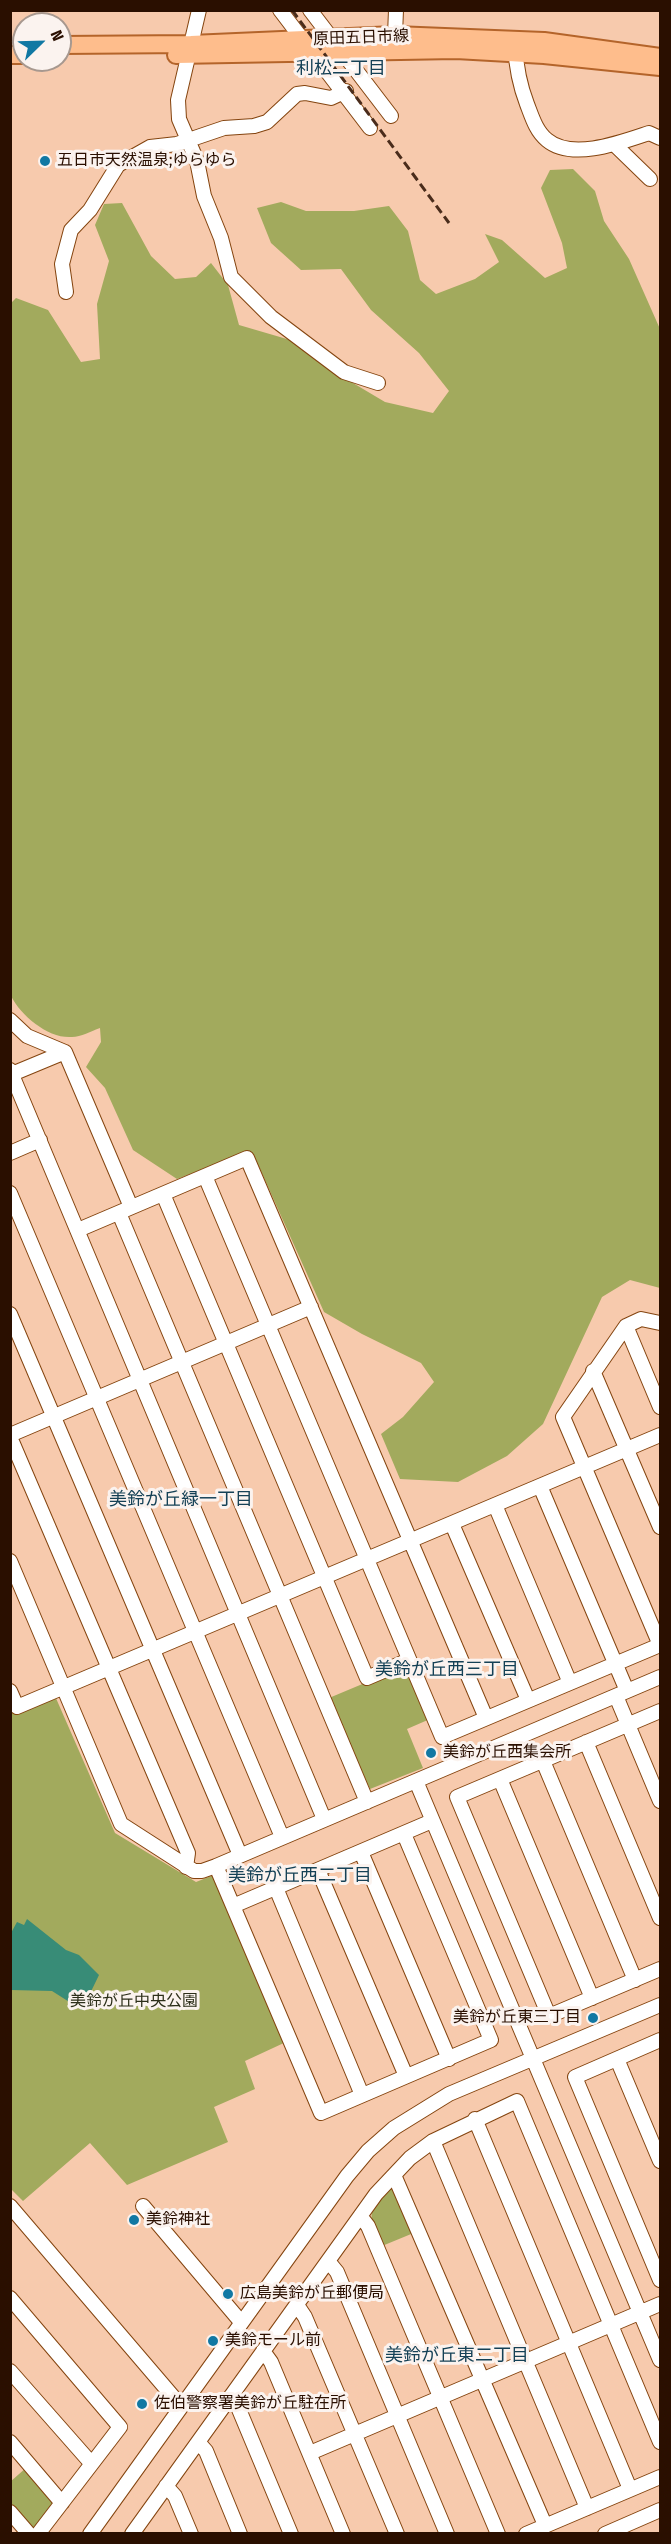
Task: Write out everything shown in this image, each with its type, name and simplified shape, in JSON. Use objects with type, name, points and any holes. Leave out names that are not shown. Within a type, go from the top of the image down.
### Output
[{"type":"main road","name":"原田五日市線","points":[[72,45],[314,53],[337,45],[395,35],[515,46],[660,68]]},
{"type":"main road","name":"原田五日市線","points":[[72,55],[189,50],[258,42],[304,40],[385,51],[515,46],[544,41],[660,57]]},
{"type":"street","points":[[199,10],[178,109],[181,128],[189,141],[235,283],[271,317],[344,372],[378,383]]},
{"type":"street","points":[[310,10],[391,116]]},
{"type":"street","points":[[395,35],[396,10]]},
{"type":"street","points":[[283,15],[345,92],[370,128]]},
{"type":"street","points":[[258,42],[275,38],[285,27],[283,15]]},
{"type":"street","points":[[515,46],[525,99],[534,123],[546,139],[556,145],[576,148],[616,146],[649,133],[660,138]]},
{"type":"street","points":[[361,78],[368,59],[385,51]]},
{"type":"street","points":[[66,292],[62,264],[71,230],[90,210],[115,168],[146,148],[189,141],[224,128],[254,126],[267,122],[297,94],[305,93],[331,98],[345,92]]},
{"type":"street","points":[[616,146],[650,179]]},
{"type":"street","points":[[10,1020],[27,1036],[65,1052],[183,1363],[367,1802]]},
{"type":"street","points":[[65,1052],[11,1072],[324,1819]]},
{"type":"street","points":[[10,1152],[40,1140]]},
{"type":"street","points":[[78,1230],[247,1158],[486,1718]]},
{"type":"street","points":[[205,1176],[442,1737],[660,1645],[563,1417],[626,1326],[641,1319],[660,1323]]},
{"type":"street","points":[[10,1193],[282,1837]]},
{"type":"street","points":[[163,1194],[368,1678],[409,1660]]},
{"type":"street","points":[[186,1867],[188,1853],[10,1436],[311,1307]]},
{"type":"street","points":[[10,1314],[240,1855]]},
{"type":"street","points":[[626,1326],[660,1407]]},
{"type":"street","points":[[593,1371],[660,1527]]},
{"type":"street","points":[[10,1691],[17,1707],[660,1435]]},
{"type":"street","points":[[540,1486],[616,1664],[629,1725],[660,1801]]},
{"type":"street","points":[[495,1505],[570,1683]]},
{"type":"street","points":[[452,1524],[528,1700]]},
{"type":"street","points":[[10,1561],[121,1824],[186,1867],[202,1871],[660,1677]]},
{"type":"street","points":[[660,1711],[456,1797],[549,2016],[660,1969]]},
{"type":"street","points":[[586,1742],[660,1918]]},
{"type":"street","points":[[543,1761],[635,1980]]},
{"type":"street","points":[[500,1779],[592,1998]]},
{"type":"street","points":[[416,1781],[660,2360]]},
{"type":"street","points":[[233,1906],[432,1821]]},
{"type":"street","points":[[216,1866],[321,2113],[491,2040],[404,1834]]},
{"type":"street","points":[[361,1852],[449,2059]]},
{"type":"street","points":[[318,1870],[406,2076]]},
{"type":"street","points":[[276,1888],[362,2095]]},
{"type":"street","points":[[90,2534],[241,2322],[368,2151],[420,2109],[449,2094],[660,2005]]},
{"type":"street","points":[[660,2040],[575,2077],[660,2280]]},
{"type":"street","points":[[617,2059],[660,2161]]},
{"type":"street","points":[[134,2532],[328,2261],[394,2175],[410,2158],[433,2141],[475,2119],[517,2101],[660,2442]]},
{"type":"street","points":[[475,2119],[630,2489]]},
{"type":"street","points":[[433,2141],[587,2508]]},
{"type":"street","points":[[394,2175],[545,2525]]},
{"type":"street","points":[[10,2206],[181,2406]]},
{"type":"street","points":[[143,2206],[241,2322]]},
{"type":"street","points":[[361,2217],[368,2226],[498,2534]]},
{"type":"street","points":[[328,2261],[337,2272],[447,2534]]},
{"type":"street","points":[[10,2298],[120,2427],[38,2534]]},
{"type":"street","points":[[310,2453],[660,2304]]},
{"type":"street","points":[[297,2305],[305,2316],[397,2534]]},
{"type":"street","points":[[263,2351],[271,2362],[343,2534]]},
{"type":"street","points":[[10,2371],[91,2463]]},
{"type":"street","points":[[231,2396],[238,2407],[291,2534]]},
{"type":"street","points":[[10,2442],[62,2503]]},
{"type":"street","points":[[198,2442],[206,2451],[240,2534]]},
{"type":"street","points":[[526,2534],[660,2477]]},
{"type":"street","points":[[166,2486],[175,2496],[191,2534]]},
{"type":"street","points":[[605,2534],[660,2510]]},
{"type":"street","points":[[10,2512],[29,2534]]},
{"type":"green space","points":[[573,169],[595,191],[604,221],[629,259],[660,329],[660,1288],[630,1280],[602,1297],[543,1424],[507,1456],[458,1482],[400,1479],[381,1434],[403,1417],[434,1382],[421,1363],[324,1312],[256,1160],[248,1152],[177,1179],[133,1150],[105,1088],[86,1067],[101,1042],[100,1028],[75,1037],[54,1034],[29,1018],[11,996],[10,304],[16,298],[48,310],[81,362],[100,359],[97,304],[109,261],[95,225],[104,204],[122,203],[151,256],[175,279],[196,277],[211,263],[228,285],[239,325],[297,342],[353,383],[385,402],[433,413],[449,391],[419,353],[371,310],[341,269],[301,270],[271,243],[257,208],[281,202],[306,211],[354,211],[389,206],[408,231],[420,280],[436,294],[475,279],[499,262],[485,234],[502,240],[545,278],[567,268],[562,243],[541,188],[550,170]]},
{"type":"green space","points":[[403,1667],[410,1671],[430,1719],[407,1729],[423,1768],[370,1789],[329,1698]]},
{"type":"green space","name":"美鈴が丘中央公園","points":[[55,1696],[115,1833],[196,1882],[214,1875],[286,2042],[245,2061],[255,2089],[214,2107],[228,2142],[127,2185],[90,2143],[23,2201],[10,2188],[10,1703]]},
{"type":"green space","points":[[390,2185],[397,2186],[416,2232],[382,2246],[372,2214]]},
{"type":"green space","points":[[27,2467],[55,2499],[55,2505],[36,2529],[29,2529],[11,2507],[10,2482]]},
{"type":"water","points":[[27,1919],[66,1950],[79,1955],[99,1975],[82,2010],[52,1991],[11,1990],[11,1933],[17,1922],[24,1925]]},
{"type":"railway","points":[[292,10],[449,223]]},
{"type":"place","name":"五日市天然温泉;ゆらゆら","points":[[45,161]]},
{"type":"place","name":"美鈴が丘西集会所","points":[[431,1753]]},
{"type":"place","name":"美鈴が丘東三丁目","points":[[593,2018]]},
{"type":"place","name":"美鈴神社","points":[[134,2220]]},
{"type":"place","name":"広島美鈴が丘郵便局","points":[[228,2294]]},
{"type":"place","name":"美鈴モール前","points":[[213,2341]]},
{"type":"place","name":"佐伯警察署美鈴が丘駐在所","points":[[142,2404]]},
{"type":"district","name":"利松二丁目","points":[[341,69]]},
{"type":"district","name":"美鈴が丘緑一丁目","points":[[181,1500]]},
{"type":"district","name":"美鈴が丘西三丁目","points":[[447,1670]]},
{"type":"district","name":"美鈴が丘西二丁目","points":[[300,1876]]},
{"type":"district","name":"美鈴が丘東二丁目","points":[[457,2356]]}]
